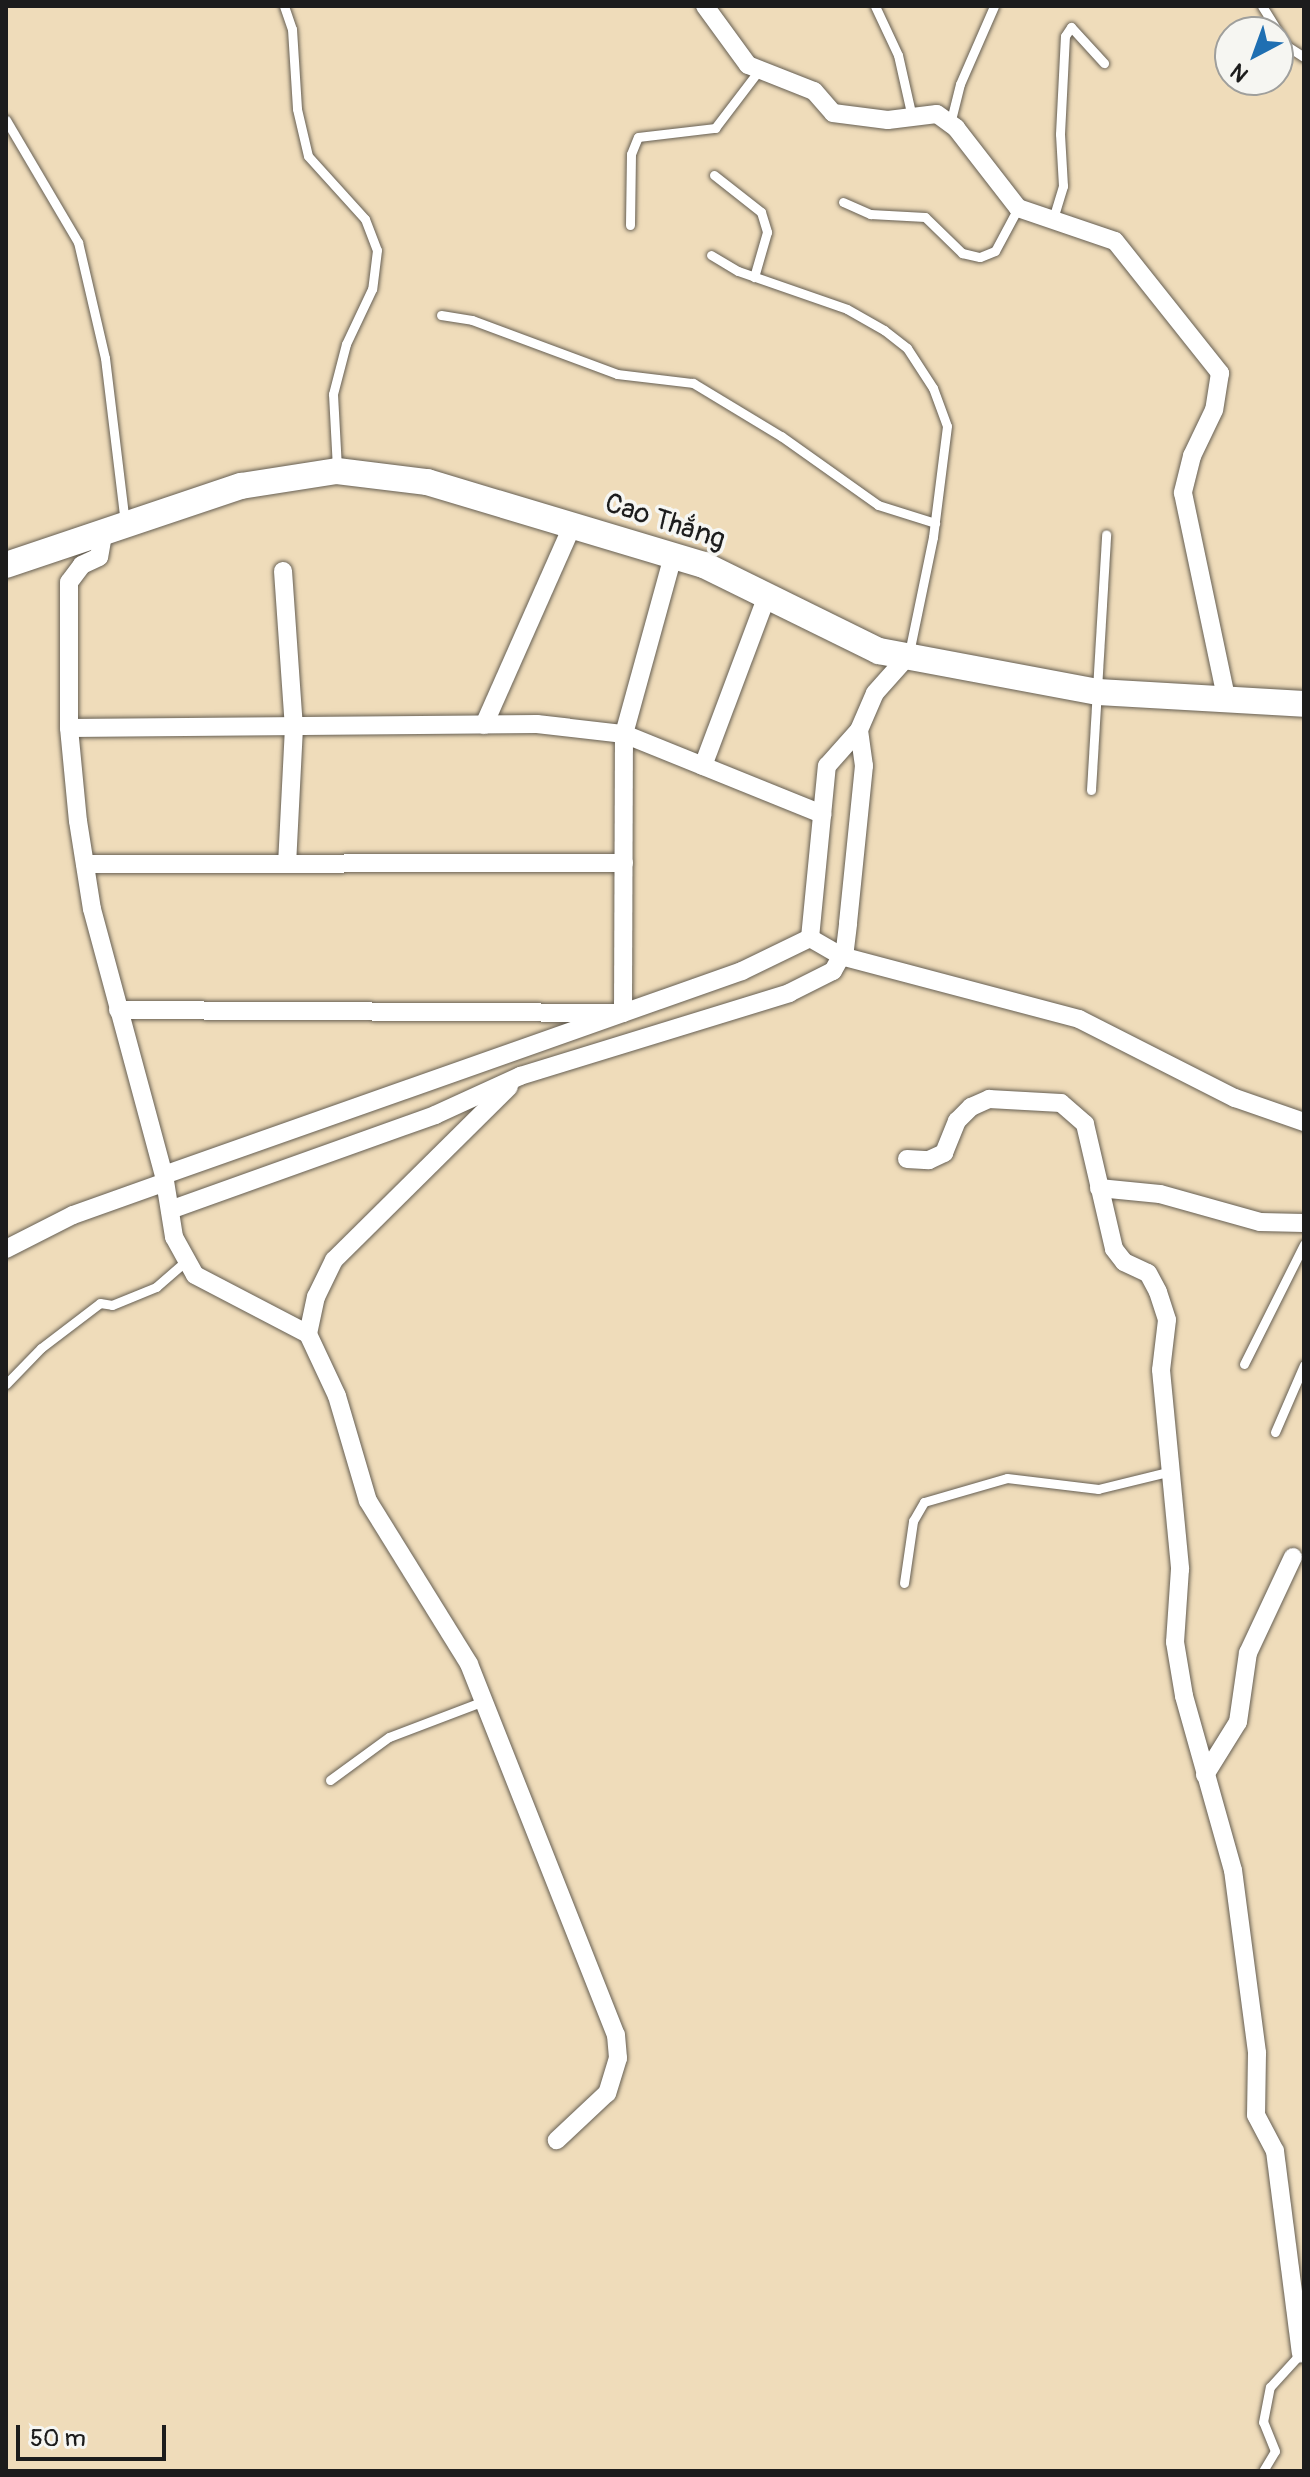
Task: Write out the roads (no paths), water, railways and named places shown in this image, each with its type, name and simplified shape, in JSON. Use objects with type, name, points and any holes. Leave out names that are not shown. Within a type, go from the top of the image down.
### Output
[{"type":"main road","name":"Cao Thắng","points":[[6,565],[241,486],[337,471],[427,482],[673,556],[767,596],[879,651],[1098,692],[1227,702],[1304,704]]},
{"type":"street","points":[[705,6],[748,65],[814,91],[833,113],[888,120],[937,114],[950,124],[1018,208],[1115,241],[1220,373],[1214,410],[1192,456],[1183,493],[1227,702]]},
{"type":"street","points":[[484,725],[572,526]]},
{"type":"street","points":[[114,531],[99,557],[82,565],[69,582],[69,728],[85,864],[118,1010],[163,1179],[174,1237],[186,1261],[214,1288],[308,1334]]},
{"type":"street","points":[[623,1013],[624,734],[673,556]]},
{"type":"street","points":[[283,571],[294,727],[287,863]]},
{"type":"street","points":[[703,766],[767,596]]},
{"type":"street","points":[[810,938],[827,766],[859,730],[875,693],[908,656]]},
{"type":"street","points":[[69,728],[537,724],[624,734],[822,814]]},
{"type":"street","points":[[170,1210],[435,1115],[520,1076],[789,993],[833,971],[841,956],[864,766],[859,730]]},
{"type":"street","points":[[85,864],[624,863]]},
{"type":"street","points":[[810,938],[841,956],[1079,1019],[1235,1098],[1304,1122]]},
{"type":"street","points":[[6,1249],[73,1215],[163,1179],[742,971],[810,938]]},
{"type":"street","points":[[118,1010],[623,1013]]},
{"type":"street","points":[[520,1076],[334,1260],[316,1297],[308,1334],[337,1396],[368,1501],[469,1664],[616,2035],[618,2058],[607,2093],[557,2140]]},
{"type":"street","points":[[907,1159],[929,1160],[944,1153],[957,1121],[971,1107],[989,1099],[1029,1097],[1061,1103],[1085,1124],[1114,1249],[1124,1262],[1148,1273],[1167,1320],[1161,1370],[1168,1472],[1180,1569],[1175,1642],[1205,1775],[1233,1870],[1257,2053],[1256,2115],[1275,2151],[1301,2353]]},
{"type":"street","points":[[1099,1188],[1160,1194],[1260,1222],[1304,1223]]},
{"type":"street","points":[[1205,1775],[1238,1722],[1248,1653],[1293,1557]]},
{"type":"lane","points":[[284,6],[292,29],[297,109],[308,156],[365,219],[377,250],[372,289],[346,344],[333,394],[337,471]]},
{"type":"lane","points":[[875,6],[898,55],[912,117]]},
{"type":"lane","points":[[950,124],[960,84],[994,6]]},
{"type":"lane","points":[[1262,6],[1287,46],[1304,57]]},
{"type":"lane","points":[[1052,222],[1063,186],[1060,134],[1065,36],[1071,27],[1104,63]]},
{"type":"lane","points":[[630,225],[631,154],[638,137],[715,128],[760,69]]},
{"type":"lane","points":[[6,120],[78,242],[105,358],[114,531]]},
{"type":"lane","points":[[714,175],[761,212],[767,232],[754,277]]},
{"type":"lane","points":[[843,202],[870,214],[925,217],[962,253],[980,257],[995,251],[1018,208]]},
{"type":"lane","points":[[711,255],[754,277],[847,309],[907,348],[933,388],[947,426],[935,523],[908,656]]},
{"type":"lane","points":[[441,315],[472,320],[617,374],[693,383],[781,436],[878,505],[935,523]]},
{"type":"lane","points":[[1091,790],[1106,534]]},
{"type":"lane","points":[[1244,1364],[1304,1244]]},
{"type":"lane","points":[[6,1384],[41,1348],[100,1303],[112,1305],[156,1287],[186,1261]]},
{"type":"lane","points":[[1275,1432],[1304,1365]]},
{"type":"lane","points":[[904,1583],[913,1521],[924,1502],[1007,1478],[1098,1489],[1168,1472]]},
{"type":"lane","points":[[330,1780],[389,1737],[484,1701]]},
{"type":"lane","points":[[1263,2471],[1275,2451],[1263,2422],[1270,2387],[1301,2353]]}]
